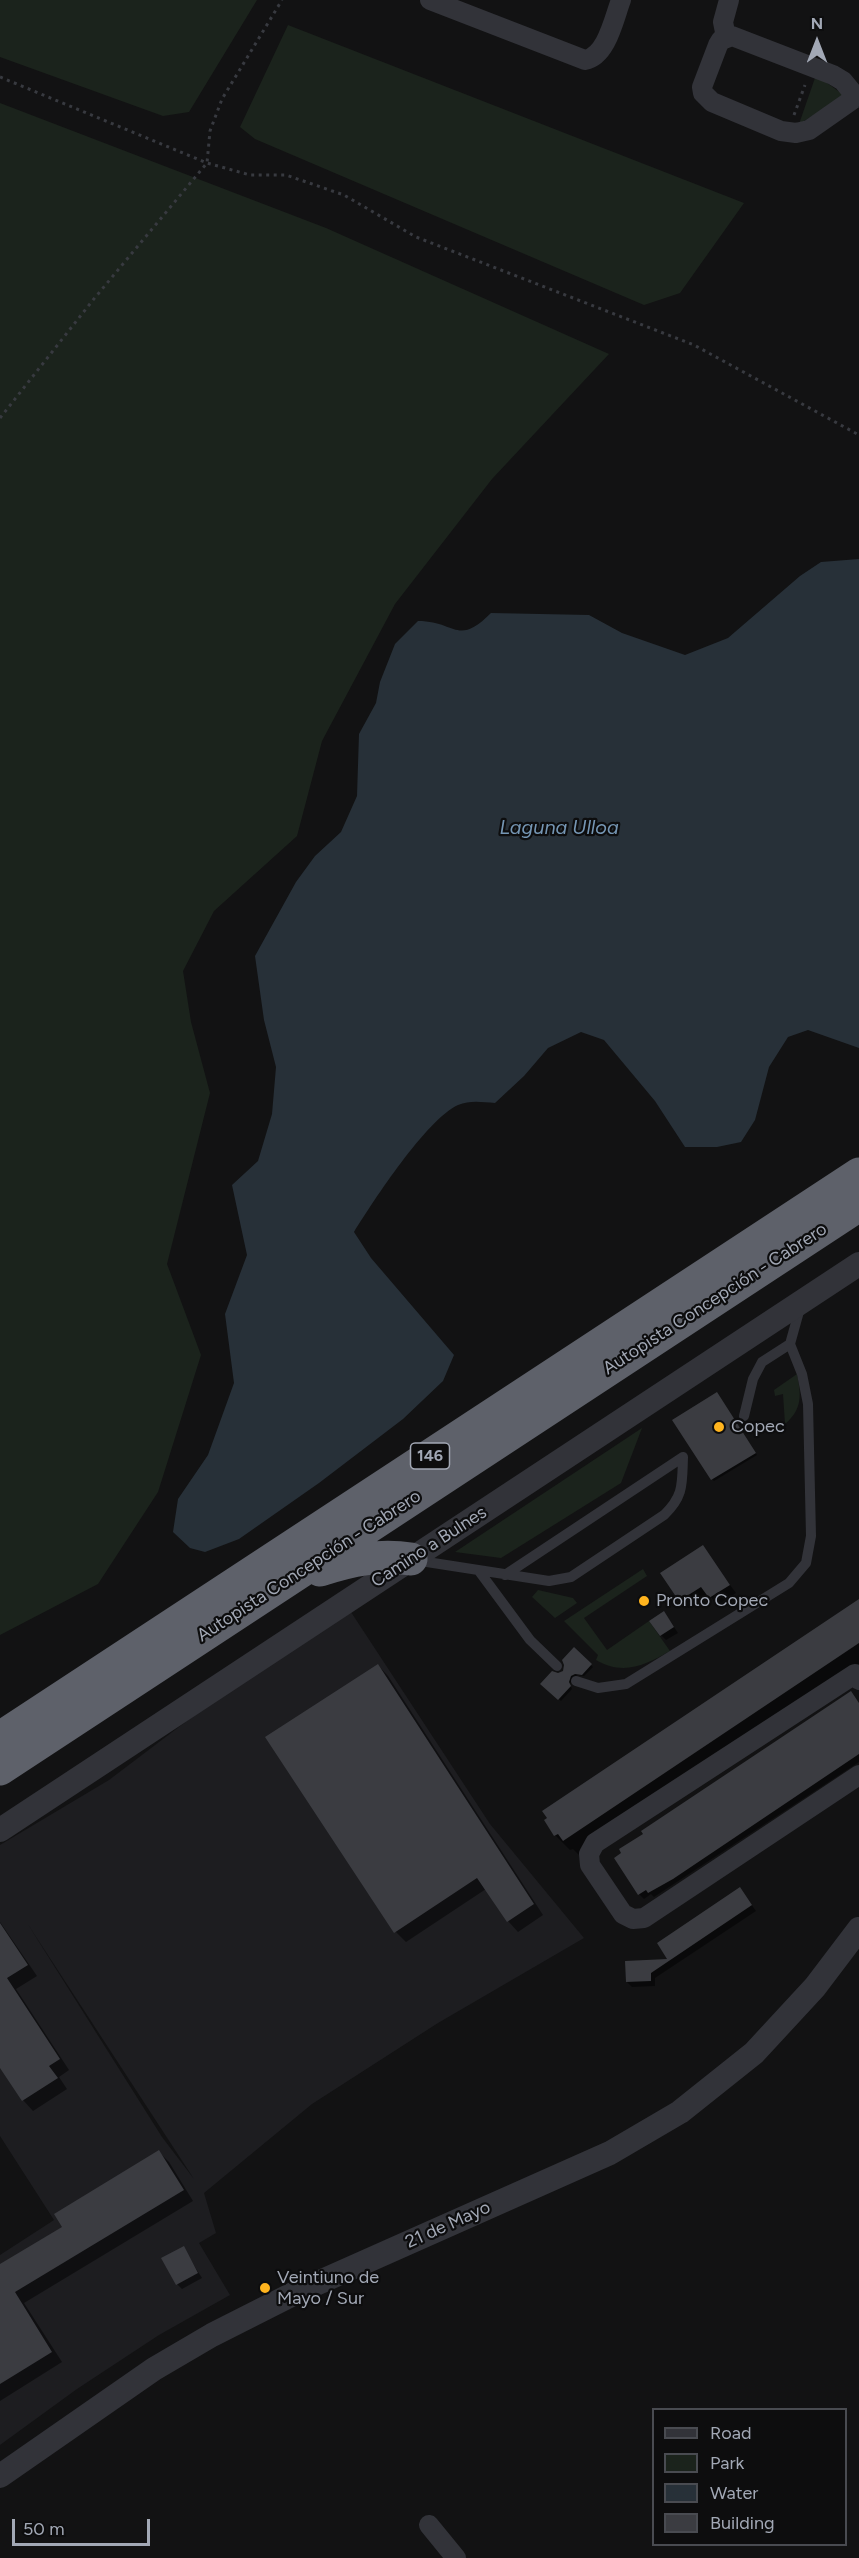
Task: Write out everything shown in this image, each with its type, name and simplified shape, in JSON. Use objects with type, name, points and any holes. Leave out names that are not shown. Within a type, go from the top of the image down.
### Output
[{"type":"highway","name":"Autopista Concepción - Cabrero","points":[[0,1738],[859,1174]]},
{"type":"highway","name":"Autopista Concepción - Cabrero","points":[[0,1769],[859,1205]]},
{"type":"highway","points":[[285,1582],[361,1559],[392,1556],[411,1559]]},
{"type":"street","points":[[430,0],[585,60],[592,59],[600,52],[621,0]]},
{"type":"street","points":[[726,37],[723,22],[729,0]]},
{"type":"street","points":[[726,37],[739,37],[811,66],[843,81],[858,96],[809,130],[788,133],[712,102],[703,93],[703,81],[718,45],[726,37]]},
{"type":"street","name":"Camino a Bulnes","points":[[0,1830],[859,1264]]},
{"type":"street","points":[[859,1680],[855,1674],[595,1843],[589,1854],[590,1865],[623,1914],[633,1919],[644,1918],[859,1775]]},
{"type":"street","name":"21 de Mayo","points":[[0,2476],[154,2369],[249,2315],[577,2169],[657,2127],[705,2094],[754,2053],[808,1995],[858,1933]]},
{"type":"street","points":[[429,2525],[456,2558]]},
{"type":"lane","points":[[576,1681],[598,1688],[626,1684],[789,1583],[802,1568],[809,1554],[811,1536],[808,1404],[802,1374],[790,1344],[802,1301]]},
{"type":"lane","points":[[744,1416],[753,1379],[762,1362],[790,1344]]},
{"type":"lane","points":[[411,1559],[505,1575],[559,1581],[570,1577],[674,1506],[682,1492],[683,1457],[505,1575]]},
{"type":"lane","points":[[479,1571],[530,1640],[557,1666]]},
{"type":"path","points":[[0,418],[93,300],[207,163],[210,131],[222,99],[282,0]]},
{"type":"path","points":[[788,133],[811,66]]},
{"type":"path","points":[[0,76],[207,163],[250,176],[286,176],[344,195],[416,237],[694,345],[859,435]]},
{"type":"shaded area","points":[[349,1609],[490,1824],[584,1938],[438,2023],[312,2104],[204,2193],[216,2233],[199,2243],[230,2295],[159,2335],[77,2389],[0,2445],[0,2255],[54,2220],[0,2136],[0,1845],[109,1780],[225,1692]],"holes":[[[27,1923],[194,2179],[162,2137]]]},
{"type":"green space","points":[[0,0],[257,0],[189,112],[163,116],[0,57]]},
{"type":"green space","points":[[288,25],[744,203],[680,293],[644,305],[255,139],[240,127]]},
{"type":"green space","points":[[816,75],[845,96],[799,124]]},
{"type":"green space","points":[[0,103],[326,228],[609,354],[492,479],[395,604],[322,741],[297,836],[214,911],[183,971],[191,1022],[210,1093],[167,1264],[201,1355],[158,1492],[98,1584],[0,1635]]},
{"type":"green space","points":[[797,1374],[798,1407],[785,1424],[783,1394],[775,1396],[774,1390]]},
{"type":"green space","points":[[642,1428],[621,1483],[501,1558],[455,1552]]},
{"type":"green space","points":[[643,1569],[647,1576],[584,1618],[607,1650],[649,1621],[670,1651],[652,1661],[634,1667],[606,1665],[596,1660],[598,1655],[564,1621]]},
{"type":"green space","points":[[538,1590],[573,1598],[577,1603],[555,1618],[532,1597]]},
{"type":"water","name":"Laguna Ulloa","points":[[859,559],[859,1048],[808,1030],[788,1037],[769,1067],[755,1120],[741,1142],[717,1147],[685,1147],[655,1101],[604,1040],[581,1032],[548,1048],[524,1076],[495,1103],[467,1102],[445,1113],[401,1162],[354,1232],[371,1258],[454,1355],[443,1381],[403,1419],[319,1483],[239,1539],[205,1552],[190,1548],[173,1532],[178,1499],[208,1455],[234,1383],[225,1314],[247,1255],[232,1185],[258,1161],[272,1114],[276,1067],[264,1020],[255,956],[296,882],[315,856],[341,832],[357,796],[359,734],[376,703],[380,682],[395,644],[418,621],[463,630],[471,629],[491,613],[589,615],[622,633],[685,655],[728,638],[800,576],[821,562]]},
{"type":"building","points":[[717,1392],[756,1453],[711,1480],[672,1420]]},
{"type":"building","points":[[703,1545],[730,1585],[709,1598],[701,1587],[679,1601],[660,1573]]},
{"type":"building","points":[[859,1599],[859,1643],[563,1841],[558,1834],[554,1836],[544,1820],[547,1818],[542,1811]]},
{"type":"building","points":[[664,1611],[674,1627],[660,1636],[649,1621]]},
{"type":"building","points":[[574,1647],[592,1664],[582,1675],[571,1676],[569,1682],[571,1686],[558,1700],[540,1684],[552,1671],[558,1673],[563,1671],[562,1660]]},
{"type":"building","points":[[378,1664],[534,1904],[507,1922],[477,1878],[394,1933],[265,1737]]},
{"type":"building","points":[[851,1691],[859,1703],[859,1754],[673,1879],[648,1893],[646,1890],[638,1895],[614,1858],[621,1853],[619,1849],[643,1834],[641,1831]]},
{"type":"building","points":[[740,1887],[752,1905],[651,1973],[651,1981],[626,1982],[625,1961],[667,1959],[657,1943]]},
{"type":"building","points":[[0,1923],[28,1965],[7,1978],[60,2059],[49,2066],[58,2078],[22,2101],[0,2068]]},
{"type":"building","points":[[159,2150],[184,2190],[15,2292],[52,2352],[0,2384],[0,2264],[62,2227],[54,2214]]},
{"type":"building","points":[[184,2246],[198,2273],[176,2285],[161,2258]]},
{"type":"place","name":"Copec","points":[[719,1427]]},
{"type":"place","name":"Pronto Copec","points":[[644,1601]]},
{"type":"place","name":"Veintiuno de Mayo / Sur","points":[[265,2288]]}]
